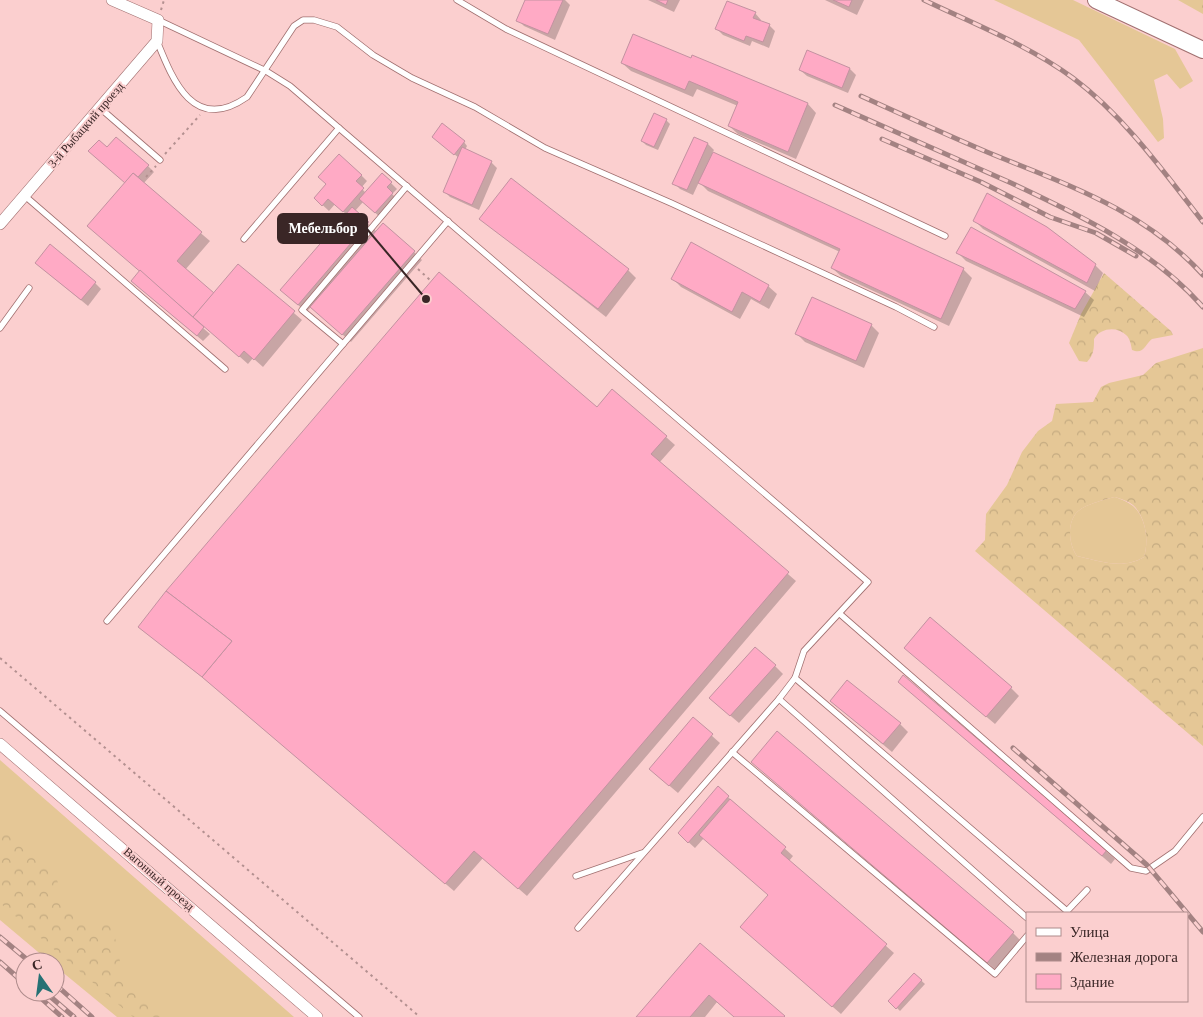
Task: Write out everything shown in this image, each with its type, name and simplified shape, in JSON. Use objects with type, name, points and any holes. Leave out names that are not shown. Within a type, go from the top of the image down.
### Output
[{"type":"street","points":[[112,0],[158,20],[157,41]]},
{"type":"street","points":[[1096,0],[1203,50]]},
{"type":"street","name":"3-й Рыбацкий проезд","points":[[0,224],[157,41]]},
{"type":"street","name":"Вагонный проезд","points":[[0,744],[317,1017]]},
{"type":"lane","points":[[457,0],[506,29],[945,236]]},
{"type":"lane","points":[[158,20],[266,71],[290,86],[868,582],[804,651],[795,678],[779,699],[578,928]]},
{"type":"lane","points":[[157,41],[172,78],[180,91],[194,102],[206,108],[238,104],[247,97],[294,26],[304,20],[314,20],[337,27],[374,55],[412,78],[475,107],[545,148],[671,203],[896,307],[934,327]]},
{"type":"lane","points":[[100,108],[160,160]]},
{"type":"lane","points":[[244,238],[339,128]]},
{"type":"lane","points":[[342,344],[302,310],[407,186]]},
{"type":"lane","points":[[24,196],[225,368]]},
{"type":"lane","points":[[107,621],[448,220]]},
{"type":"lane","points":[[0,328],[30,288]]},
{"type":"lane","points":[[840,614],[1131,868],[1146,871],[1168,855],[1203,817]]},
{"type":"lane","points":[[795,678],[1068,911],[1087,890]]},
{"type":"lane","points":[[779,699],[1026,917]]},
{"type":"lane","points":[[0,711],[359,1017]]},
{"type":"lane","points":[[732,752],[995,974],[1026,937]]},
{"type":"lane","points":[[576,876],[645,852]]},
{"type":"path","points":[[146,177],[206,108]]},
{"type":"path","points":[[411,264],[431,281]]},
{"type":"path","points":[[0,658],[420,1017]]},
{"type":"green space","points":[[994,0],[1073,0],[1175,49],[1193,81],[1180,89],[1167,74],[1154,80],[1163,119],[1164,138],[1158,142],[1079,40]]},
{"type":"green space","points":[[1178,0],[1203,0],[1203,14]]},
{"type":"green space","points":[[1104,273],[1171,331],[1173,335],[1152,339],[1142,350],[1136,351],[1132,350],[1126,335],[1118,330],[1109,329],[1100,332],[1094,339],[1093,351],[1087,362],[1079,361],[1069,343],[1081,314]]},
{"type":"green space","points":[[1203,348],[1203,746],[975,551],[985,540],[986,514],[1007,485],[1022,452],[1038,431],[1052,421],[1056,404],[1093,402],[1101,387],[1109,383],[1143,375],[1156,363]],"holes":[[[1115,497],[1133,505],[1141,516],[1146,537],[1144,557],[1136,561],[1119,564],[1077,556],[1070,538],[1071,525],[1076,513],[1084,507]]]},
{"type":"green space","points":[[1115,497],[1133,506],[1141,516],[1146,537],[1144,557],[1136,561],[1119,564],[1077,556],[1070,538],[1071,525],[1076,513],[1087,506]]},
{"type":"green space","points":[[0,760],[294,1017],[117,1017],[65,974],[65,952],[38,952],[0,920]]},
{"type":"green space","points":[[0,825],[51,868],[57,879],[64,903],[72,913],[81,918],[112,927],[119,953],[121,972],[154,1010],[171,1017],[133,1017],[65,959],[65,952],[57,952],[0,903]]},
{"type":"building","points":[[525,0],[563,0],[548,34],[516,21]]},
{"type":"building","points":[[656,0],[668,0],[666,5]]},
{"type":"building","points":[[833,0],[852,0],[849,7]]},
{"type":"building","points":[[727,1],[756,12],[753,18],[770,24],[763,42],[746,36],[744,41],[715,29]]},
{"type":"building","points":[[633,34],[691,58],[692,55],[808,103],[788,152],[728,126],[738,102],[689,81],[685,90],[621,63]]},
{"type":"building","points":[[807,50],[850,68],[842,88],[799,70]]},
{"type":"building","points":[[654,113],[667,119],[654,147],[641,141]]},
{"type":"building","points":[[442,123],[465,141],[454,155],[432,137]]},
{"type":"building","points":[[116,137],[149,165],[138,177],[133,173],[125,183],[88,151],[99,140],[107,147]]},
{"type":"building","points":[[694,137],[708,143],[687,190],[672,184]]},
{"type":"building","points":[[462,147],[492,161],[472,205],[443,192]]},
{"type":"building","points":[[713,152],[964,268],[941,319],[831,268],[840,249],[698,183]]},
{"type":"building","points":[[339,154],[362,175],[356,181],[364,188],[343,212],[328,199],[322,206],[314,198],[326,184],[318,177]]},
{"type":"building","points":[[133,173],[202,232],[177,261],[214,293],[193,317],[87,226]]},
{"type":"building","points":[[382,173],[392,182],[387,187],[393,193],[375,213],[359,199]]},
{"type":"building","points":[[511,178],[629,269],[598,309],[479,219]]},
{"type":"building","points":[[987,193],[1047,227],[1096,264],[1087,283],[973,221]]},
{"type":"building","points":[[352,207],[369,222],[298,305],[280,290]]},
{"type":"building","points":[[383,223],[415,251],[342,335],[310,307]]},
{"type":"building","points":[[971,227],[1086,291],[1075,309],[956,253]]},
{"type":"building","points":[[691,242],[769,285],[760,302],[742,292],[732,312],[671,279]]},
{"type":"building","points":[[50,244],[96,282],[81,300],[35,263]]},
{"type":"building","points":[[238,264],[295,311],[254,360],[244,351],[239,357],[193,317]]},
{"type":"building","points":[[140,270],[204,327],[197,336],[131,281]]},
{"type":"building","points":[[439,272],[597,407],[612,389],[667,436],[651,454],[789,572],[518,889],[474,851],[445,884],[202,677],[232,641],[166,591]]},
{"type":"building","points":[[812,297],[872,324],[856,361],[795,334]]},
{"type":"building","points":[[166,591],[232,641],[202,677],[138,627]]},
{"type":"building","points":[[930,617],[1012,687],[986,717],[904,648]]},
{"type":"building","points":[[755,647],[776,665],[730,716],[709,698]]},
{"type":"building","points":[[903,675],[1107,850],[1102,856],[898,682]]},
{"type":"building","points":[[847,680],[901,723],[883,744],[830,701]]},
{"type":"building","points":[[693,717],[713,734],[669,786],[649,769]]},
{"type":"building","points":[[777,731],[1014,932],[987,963],[751,762]]},
{"type":"building","points":[[718,786],[729,796],[688,843],[678,833]]},
{"type":"building","points":[[730,799],[786,847],[781,853],[887,944],[832,1007],[740,927],[768,895],[699,835]]},
{"type":"building","points":[[700,943],[785,1016],[734,1017],[709,995],[690,1017],[636,1017]]},
{"type":"building","points":[[914,973],[922,980],[896,1009],[888,1001]]},
{"type":"railway","points":[[924,0],[1038,55],[1092,93],[1126,127],[1158,164],[1203,222]]},
{"type":"railway","points":[[861,96],[1102,201],[1155,233],[1180,252],[1203,275]]},
{"type":"railway","points":[[835,105],[1009,182],[1087,220],[1161,267],[1203,307]]},
{"type":"railway","points":[[882,139],[981,182],[1050,217],[1096,233],[1136,256]]},
{"type":"railway","points":[[1013,748],[1147,865],[1186,912]]},
{"type":"railway","points":[[1188,914],[1203,932]]},
{"type":"railway","points":[[0,937],[18,952]]},
{"type":"railway","points":[[0,962],[15,975]]},
{"type":"railway","points":[[65,993],[92,1017]]},
{"type":"railway","points":[[45,1002],[62,1017]]},
{"type":"railway","points":[[57,1002],[74,1017]]},
{"type":"place","name":"Мебельбор","points":[[426,299]]}]
